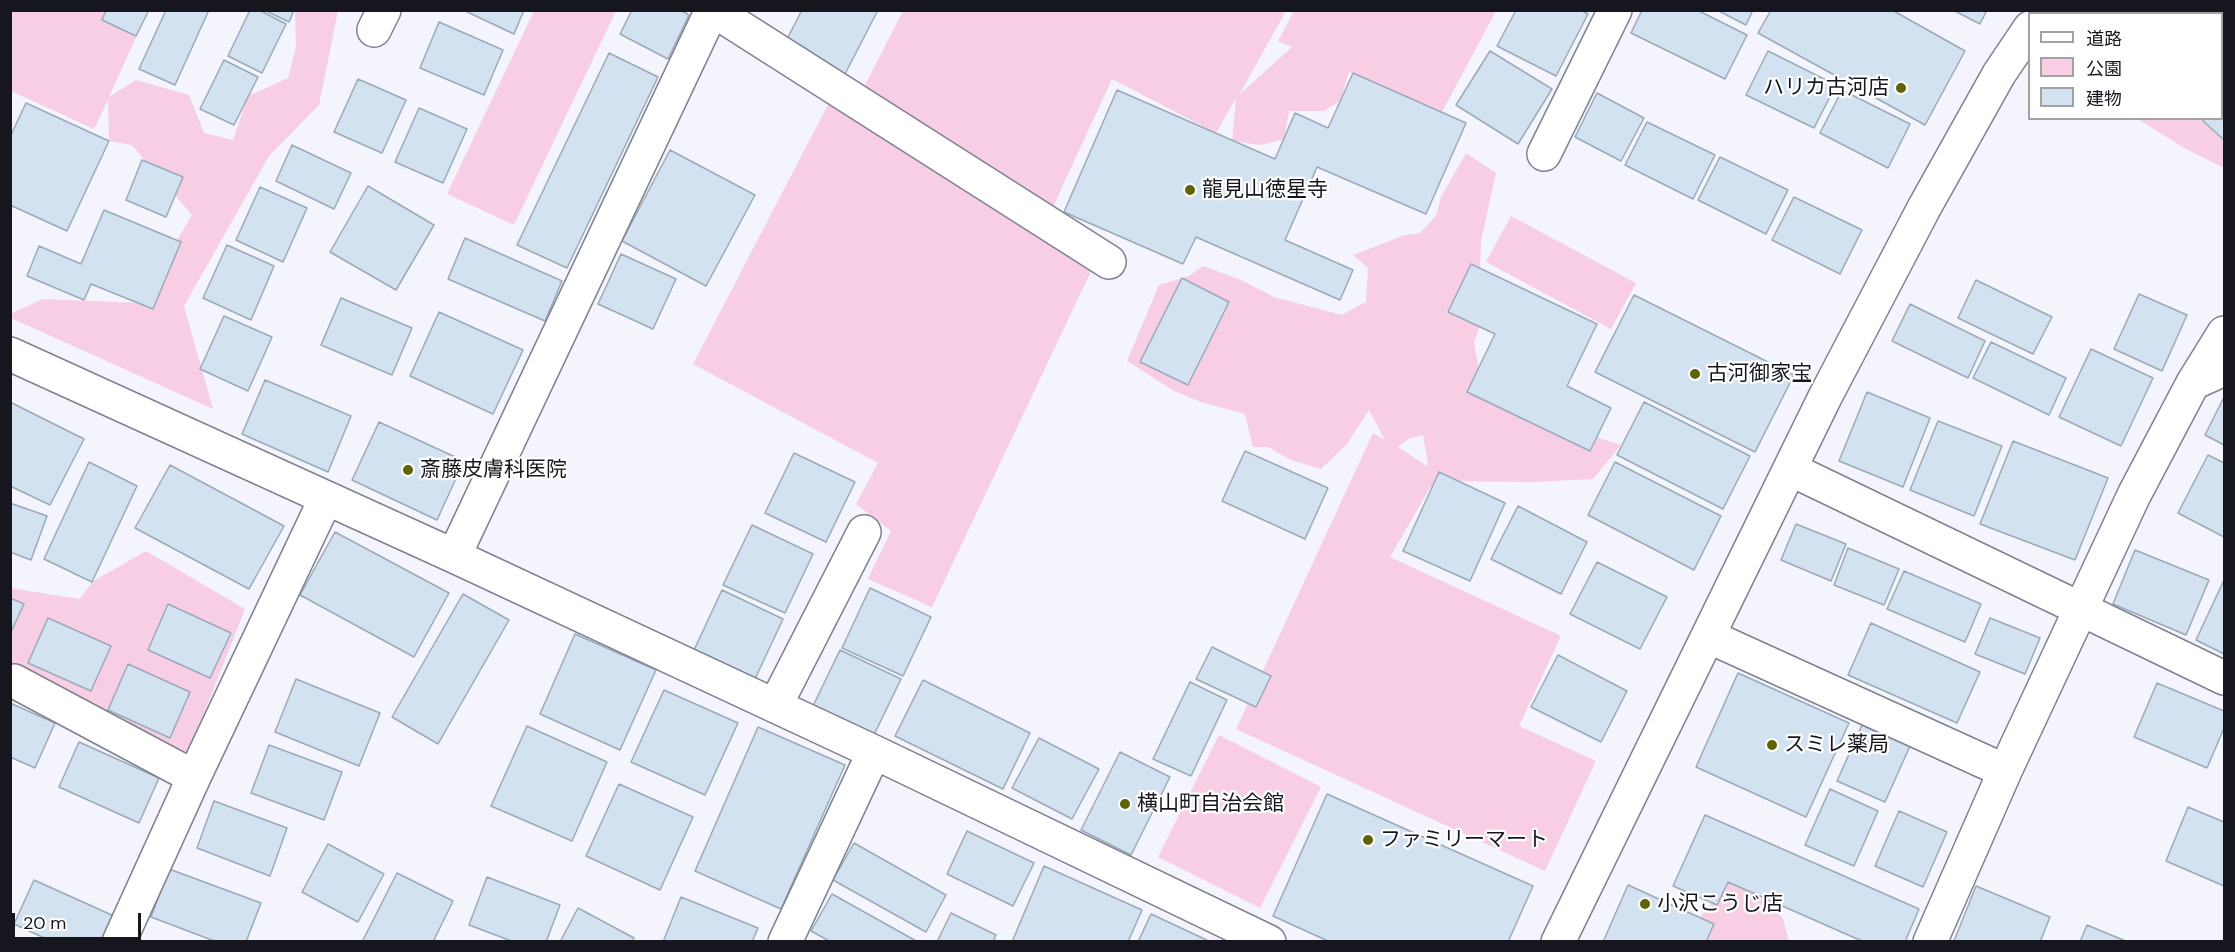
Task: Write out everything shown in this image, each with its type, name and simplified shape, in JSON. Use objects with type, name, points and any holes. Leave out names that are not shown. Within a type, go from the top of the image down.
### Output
[{"type":"street","points":[[454,555],[712,10],[1110,261]]},
{"type":"street","points":[[1544,154],[1615,10]]},
{"type":"street","points":[[1558,942],[1825,397],[1924,208],[2000,74],[2028,31]]},
{"type":"street","points":[[1930,942],[2005,771],[2134,495],[2193,383],[2224,333]]},
{"type":"street","points":[[10,354],[454,555],[874,752],[1269,942]]},
{"type":"street","points":[[2193,383],[2224,369]]},
{"type":"street","points":[[1790,469],[2224,678]]},
{"type":"street","points":[[119,942],[326,498]]},
{"type":"street","points":[[775,705],[864,532]]},
{"type":"street","points":[[1708,636],[2005,771]]},
{"type":"street","points":[[14,681],[194,777]]},
{"type":"street","points":[[785,942],[874,752]]},
{"type":"green space","points":[[11,11],[148,11],[109,97],[136,80],[189,95],[204,133],[233,140],[248,96],[288,78],[296,47],[295,11],[338,11],[319,105],[269,156],[184,306],[213,409],[11,318],[10,314],[43,299],[140,303],[192,215],[132,145],[109,141],[108,100],[94,129],[11,91]]},
{"type":"green space","points":[[534,11],[616,11],[514,225],[447,194]]},
{"type":"green space","points":[[903,11],[1286,11],[1239,95],[1292,47],[1278,41],[1294,11],[1496,11],[1442,112],[1349,72],[1340,101],[1324,111],[1289,111],[1284,139],[1261,145],[1232,141],[1236,98],[1216,133],[1112,79],[1052,209],[863,89]]},
{"type":"green space","points":[[2223,72],[2224,168],[2184,148],[2140,120],[2223,120]]},
{"type":"green space","points":[[832,97],[1093,267],[932,607],[868,579],[891,531],[856,504],[878,463],[693,364]]},
{"type":"green space","points":[[1466,153],[1496,173],[1481,241],[1479,289],[1485,309],[1474,343],[1479,369],[1561,426],[1621,445],[1593,479],[1533,482],[1444,481],[1432,489],[1431,486],[1390,557],[1561,636],[1519,726],[1596,761],[1545,871],[1236,729],[1373,433],[1385,440],[1369,410],[1347,444],[1321,469],[1291,460],[1268,447],[1253,447],[1245,414],[1201,402],[1174,391],[1127,361],[1159,285],[1189,276],[1203,266],[1241,280],[1274,297],[1342,315],[1366,302],[1368,268],[1353,255],[1405,235],[1420,233],[1436,216],[1441,197]],"holes":[[[1423,435],[1427,466],[1398,447],[1408,439]]]},
{"type":"green space","points":[[1511,216],[1636,283],[1611,329],[1486,262]]},
{"type":"green space","points":[[146,551],[245,609],[186,759],[11,674],[10,588],[80,599],[92,582]]},
{"type":"green space","points":[[1219,735],[1321,787],[1260,908],[1158,857]]},
{"type":"green space","points":[[1728,882],[1771,901],[1783,919],[1789,941],[1692,941],[1687,934]]},
{"type":"building","points":[[106,10],[149,10],[136,36],[102,20]]},
{"type":"building","points":[[166,10],[209,10],[175,85],[139,69]]},
{"type":"building","points":[[250,10],[259,10],[286,24],[262,73],[228,56]]},
{"type":"building","points":[[264,10],[294,10],[289,22]]},
{"type":"building","points":[[463,10],[524,10],[514,34]]},
{"type":"building","points":[[632,10],[680,10],[689,15],[668,59],[620,34]]},
{"type":"building","points":[[802,10],[878,10],[845,74],[785,43]]},
{"type":"building","points":[[1516,10],[1581,10],[1588,14],[1556,76],[1497,46]]},
{"type":"building","points":[[1642,10],[1697,10],[1747,35],[1725,79],[1631,33]]},
{"type":"building","points":[[1717,10],[1753,10],[1746,25]]},
{"type":"building","name":"ハリカ古河店","points":[[1771,10],[1892,10],[1965,51],[1925,125],[1758,33]]},
{"type":"building","points":[[1953,10],[1987,10],[1980,24]]},
{"type":"building","points":[[2123,10],[2158,10],[2157,12],[2125,12]]},
{"type":"building","points":[[439,22],[503,50],[484,95],[420,68]]},
{"type":"building","points":[[2223,25],[2224,26],[2223,62]]},
{"type":"building","points":[[1490,51],[1552,89],[1518,144],[1456,105]]},
{"type":"building","points":[[1768,51],[1836,85],[1814,128],[1746,95]]},
{"type":"building","points":[[609,53],[658,77],[567,268],[517,245]]},
{"type":"building","points":[[224,60],[258,77],[234,125],[200,109]]},
{"type":"building","name":"龍見山徳星寺","points":[[1353,73],[1466,123],[1426,214],[1317,167],[1285,240],[1353,270],[1340,300],[1196,237],[1183,264],[1064,212],[1117,90],[1275,159],[1295,113],[1328,128]]},
{"type":"building","points":[[358,79],[406,100],[382,153],[334,132]]},
{"type":"building","points":[[1842,90],[1910,124],[1888,168],[1820,133]]},
{"type":"building","points":[[1597,93],[1644,118],[1621,161],[1575,137]]},
{"type":"building","points":[[2224,96],[2224,140],[2203,121],[2223,120]]},
{"type":"building","points":[[26,103],[109,141],[67,231],[10,205],[10,137]]},
{"type":"building","points":[[419,108],[467,129],[443,183],[395,162]]},
{"type":"building","points":[[1647,122],[1715,155],[1693,199],[1625,165]]},
{"type":"building","points":[[292,145],[351,173],[334,209],[276,181]]},
{"type":"building","points":[[670,150],[755,195],[706,286],[622,241]]},
{"type":"building","points":[[1720,157],[1788,190],[1766,234],[1698,200]]},
{"type":"building","points":[[142,160],[183,177],[166,217],[126,200]]},
{"type":"building","points":[[368,186],[434,225],[396,290],[330,252]]},
{"type":"building","points":[[260,187],[307,208],[283,262],[236,240]]},
{"type":"building","points":[[1794,197],[1862,230],[1840,274],[1772,240]]},
{"type":"building","points":[[104,210],[181,242],[153,309],[91,284],[84,300],[27,276],[39,246],[81,264]]},
{"type":"building","points":[[465,238],[562,281],[545,321],[448,279]]},
{"type":"building","points":[[227,245],[274,266],[251,320],[203,298]]},
{"type":"building","points":[[621,254],[676,279],[653,329],[598,304]]},
{"type":"building","points":[[1471,264],[1597,324],[1567,386],[1611,408],[1590,451],[1467,392],[1495,334],[1448,312]]},
{"type":"building","points":[[1182,278],[1229,302],[1188,385],[1140,362]]},
{"type":"building","points":[[1976,280],[2052,317],[2033,354],[1958,318]]},
{"type":"building","points":[[2139,294],[2187,315],[2162,371],[2114,349]]},
{"type":"building","name":"古河御家宝","points":[[1634,295],[1794,375],[1755,452],[1595,372]]},
{"type":"building","points":[[341,298],[412,328],[392,375],[321,345]]},
{"type":"building","points":[[1910,304],[1985,341],[1968,378],[1892,341]]},
{"type":"building","points":[[439,312],[523,350],[493,414],[410,376]]},
{"type":"building","points":[[224,316],[272,337],[248,391],[200,369]]},
{"type":"building","points":[[1991,342],[2066,378],[2049,415],[1973,378]]},
{"type":"building","points":[[2091,349],[2153,378],[2121,446],[2059,417]]},
{"type":"building","points":[[265,380],[351,416],[328,472],[242,434]]},
{"type":"building","points":[[1867,392],[1930,418],[1903,487],[1839,461]]},
{"type":"building","points":[[2224,397],[2224,445],[2205,435]]},
{"type":"building","points":[[10,402],[84,439],[50,505],[10,486]]},
{"type":"building","points":[[1644,402],[1750,456],[1723,509],[1617,455]]},
{"type":"building","points":[[1938,421],[2002,446],[1974,516],[1910,490]]},
{"type":"building","name":"斎藤皮膚科医院","points":[[379,422],[464,461],[437,520],[352,480]]},
{"type":"building","points":[[2013,441],[2108,478],[2075,560],[1980,524]]},
{"type":"building","points":[[1245,451],[1328,488],[1305,539],[1222,501]]},
{"type":"building","points":[[794,453],[855,482],[826,542],[765,513]]},
{"type":"building","points":[[2208,455],[2224,463],[2224,537],[2178,513]]},
{"type":"building","points":[[89,462],[137,486],[92,582],[44,559]]},
{"type":"building","points":[[1615,462],[1721,516],[1694,570],[1588,515]]},
{"type":"building","points":[[170,465],[284,526],[249,589],[135,528]]},
{"type":"building","points":[[1439,472],[1505,503],[1470,581],[1403,551]]},
{"type":"building","points":[[10,503],[47,516],[31,560],[10,552]]},
{"type":"building","points":[[1518,506],[1587,542],[1561,594],[1491,559]]},
{"type":"building","points":[[1796,524],[1846,544],[1831,581],[1781,560]]},
{"type":"building","points":[[752,525],[813,554],[785,613],[723,585]]},
{"type":"building","points":[[335,532],[449,593],[414,657],[300,595]]},
{"type":"building","points":[[1848,548],[1899,569],[1884,605],[1834,585]]},
{"type":"building","points":[[2135,550],[2209,580],[2186,635],[2113,604]]},
{"type":"building","points":[[1597,562],[1667,597],[1640,649],[1570,614]]},
{"type":"building","points":[[1904,571],[1981,604],[1965,642],[1887,609]]},
{"type":"building","points":[[2224,580],[2224,654],[2196,640]]},
{"type":"building","points":[[870,588],[931,617],[903,676],[842,648]]},
{"type":"building","points":[[722,590],[783,619],[755,679],[694,650]]},
{"type":"building","points":[[463,594],[509,620],[438,744],[392,717]]},
{"type":"building","points":[[10,598],[24,604],[10,634]]},
{"type":"building","points":[[168,604],[231,633],[210,678],[148,650]]},
{"type":"building","points":[[48,618],[111,646],[91,691],[28,663]]},
{"type":"building","points":[[1990,618],[2040,638],[2025,674],[1975,654]]},
{"type":"building","points":[[1871,623],[1980,672],[1957,723],[1848,675]]},
{"type":"building","points":[[575,634],[656,670],[620,750],[540,714]]},
{"type":"building","points":[[1212,647],[1271,676],[1256,707],[1196,679]]},
{"type":"building","points":[[840,650],[901,679],[872,739],[811,710]]},
{"type":"building","points":[[1558,655],[1627,691],[1601,742],[1531,707]]},
{"type":"building","points":[[128,664],[190,692],[170,738],[108,710]]},
{"type":"building","name":"スミレ薬局","points":[[1738,673],[1849,723],[1806,817],[1696,767]]},
{"type":"building","points":[[296,679],[380,713],[359,766],[275,732]]},
{"type":"building","points":[[923,680],[1030,733],[1003,789],[895,736]]},
{"type":"building","points":[[1190,682],[1227,700],[1191,776],[1153,759]]},
{"type":"building","points":[[2157,683],[2224,711],[2224,728],[2207,768],[2134,737]]},
{"type":"building","points":[[664,690],[738,723],[705,795],[631,762]]},
{"type":"building","points":[[10,703],[55,723],[35,768],[10,757]]},
{"type":"building","points":[[1862,725],[1910,746],[1885,802],[1837,781]]},
{"type":"building","points":[[527,726],[607,762],[572,841],[491,806]]},
{"type":"building","points":[[758,727],[845,765],[781,909],[695,871]]},
{"type":"building","points":[[1039,738],[1099,769],[1072,819],[1012,788]]},
{"type":"building","points":[[79,742],[159,778],[139,823],[59,787]]},
{"type":"building","points":[[269,745],[342,772],[324,820],[251,793]]},
{"type":"building","name":"横山町自治会館","points":[[1120,752],[1170,777],[1131,855],[1081,830]]},
{"type":"building","points":[[619,784],[693,817],[660,890],[586,856]]},
{"type":"building","points":[[1830,789],[1878,811],[1854,866],[1805,845]]},
{"type":"building","name":"ファミリーマート","points":[[1327,794],[1533,886],[1508,942],[1330,942],[1273,916]]},
{"type":"building","points":[[214,801],[287,828],[270,876],[197,848]]},
{"type":"building","points":[[2188,807],[2224,822],[2224,886],[2166,861]]},
{"type":"building","points":[[1899,811],[1947,832],[1923,887],[1875,866]]},
{"type":"building","points":[[1705,815],[1919,909],[1905,942],[1864,942],[1728,882],[1717,905],[1673,886]]},
{"type":"building","points":[[967,831],[1034,863],[1013,906],[947,874]]},
{"type":"building","points":[[854,843],[946,895],[926,932],[833,880]]},
{"type":"building","points":[[328,844],[384,874],[358,922],[302,892]]},
{"type":"building","points":[[1044,866],[1142,910],[1128,942],[1012,942]]},
{"type":"building","points":[[169,869],[261,903],[246,942],[217,942],[151,917]]},
{"type":"building","points":[[397,873],[453,901],[433,942],[362,942]]},
{"type":"building","points":[[487,877],[560,905],[546,942],[514,942],[469,925]]},
{"type":"building","points":[[34,880],[114,916],[102,942],[53,942],[14,924]]},
{"type":"building","name":"小沢こうじ店","points":[[1628,885],[1714,924],[1706,942],[1603,942]]},
{"type":"building","points":[[1976,886],[2050,917],[2040,942],[1954,941]]},
{"type":"building","points":[[832,894],[918,942],[831,942],[811,931]]},
{"type":"building","points":[[681,897],[758,928],[752,942],[663,942]]},
{"type":"building","points":[[578,908],[634,938],[632,942],[560,942]]},
{"type":"building","points":[[951,913],[996,935],[993,942],[937,942]]},
{"type":"building","points":[[1151,914],[1211,942],[1138,942]]},
{"type":"building","points":[[2087,925],[2128,942],[2080,942]]},
{"type":"place","name":"ハリカ古河店","points":[[1901,88]]},
{"type":"place","name":"龍見山徳星寺","points":[[1190,190]]},
{"type":"place","name":"古河御家宝","points":[[1695,374]]},
{"type":"place","name":"斎藤皮膚科医院","points":[[408,470]]},
{"type":"place","name":"スミレ薬局","points":[[1772,745]]},
{"type":"place","name":"横山町自治会館","points":[[1125,804]]},
{"type":"place","name":"ファミリーマート","points":[[1368,840]]},
{"type":"place","name":"小沢こうじ店","points":[[1645,904]]}]
